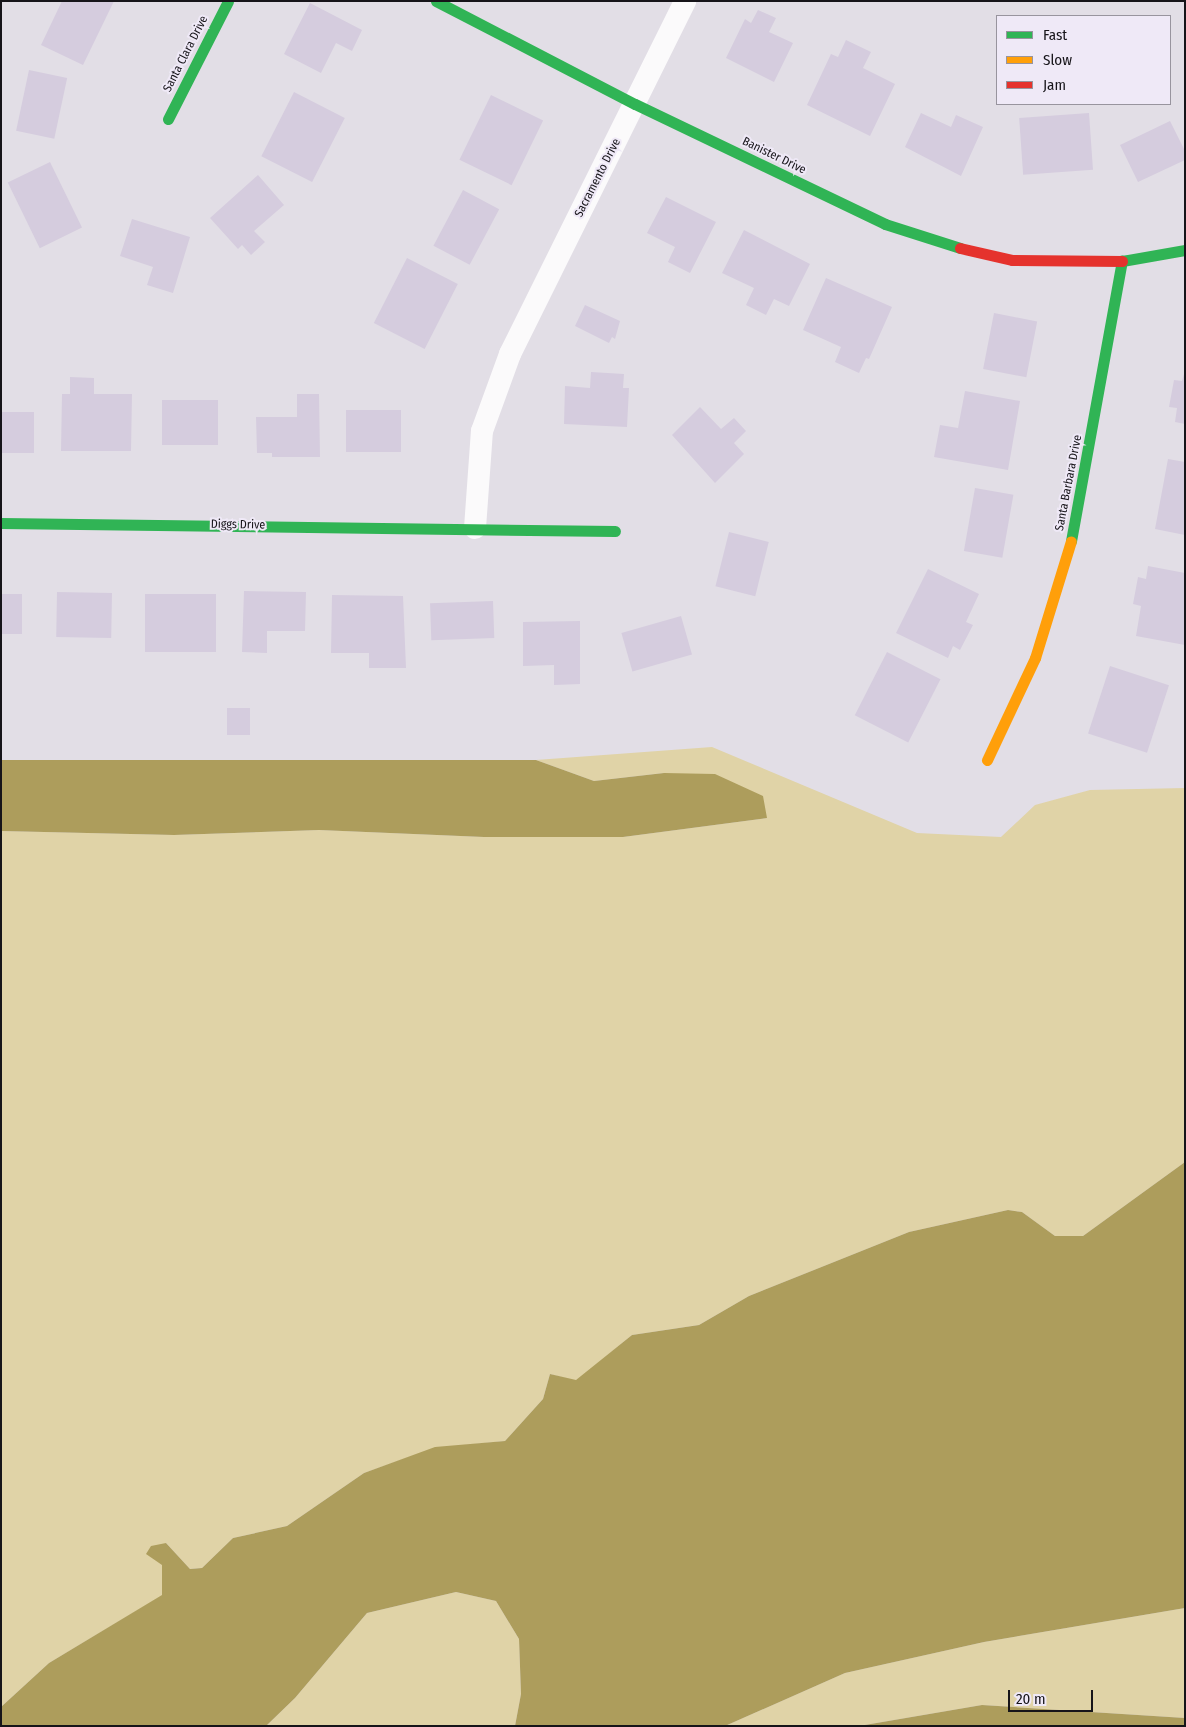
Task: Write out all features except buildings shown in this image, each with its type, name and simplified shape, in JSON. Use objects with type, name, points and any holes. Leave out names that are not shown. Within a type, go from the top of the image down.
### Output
[{"type":"street","name":"Santa Clara Drive","points":[[168,120],[228,1]]},
{"type":"street","name":"Banister Drive","points":[[436,1],[635,104],[885,224],[924,238],[1012,260],[1122,261]]},
{"type":"street","name":"Sacramento Drive","points":[[475,528],[482,431],[510,354],[685,1]]},
{"type":"street","points":[[1122,261],[1185,250]]},
{"type":"street","name":"Santa Barbara Drive","points":[[987,760],[1035,658],[1060,588],[1079,512],[1122,261]]},
{"type":"street","name":"Diggs Drive","points":[[1,523],[615,531]]},
{"type":"shaded area","points":[[712,747],[917,833],[1001,837],[1035,805],[1090,790],[1185,788],[1185,1162],[1083,1236],[1055,1236],[1022,1212],[1008,1210],[909,1232],[749,1296],[699,1325],[632,1335],[576,1381],[550,1374],[543,1399],[505,1441],[435,1448],[364,1473],[287,1526],[233,1538],[202,1568],[190,1569],[166,1543],[163,1595],[49,1663],[1,1707],[1,831],[174,835],[319,830],[484,837],[623,837],[767,818],[664,773],[594,781],[536,760]]},
{"type":"shaded area","points":[[1,760],[536,760],[594,781],[664,773],[715,774],[763,796],[767,818],[623,837],[484,837],[319,830],[174,835],[1,831]]},
{"type":"shaded area","points":[[1185,1162],[1185,1608],[984,1642],[845,1673],[725,1726],[515,1726],[521,1694],[519,1639],[496,1601],[456,1592],[367,1613],[295,1698],[266,1726],[1,1726],[1,1707],[49,1663],[162,1595],[162,1565],[146,1554],[151,1546],[166,1543],[190,1569],[202,1568],[233,1538],[287,1526],[364,1473],[435,1447],[505,1441],[543,1399],[550,1374],[576,1380],[632,1335],[699,1325],[749,1296],[909,1232],[1008,1210],[1022,1212],[1055,1236],[1083,1236]]},
{"type":"shaded area","points":[[456,1592],[496,1601],[519,1639],[521,1694],[515,1726],[266,1726],[295,1698],[367,1613]]},
{"type":"shaded area","points":[[1185,1608],[1185,1718],[982,1705],[859,1726],[725,1726],[845,1673],[984,1642]]},
{"type":"shaded area","points":[[982,1705],[1185,1718],[1185,1726],[859,1726]]},
{"type":"traffic: fast","points":[[168,119],[228,1]]},
{"type":"traffic: fast","points":[[436,1],[635,104],[885,224],[960,248]]},
{"type":"traffic: fast","points":[[1071,541],[1122,261],[1185,250]]},
{"type":"traffic: fast","points":[[1,523],[615,531]]},
{"type":"traffic: slow","points":[[987,760],[1035,658],[1071,541]]},
{"type":"traffic: jam","points":[[960,248],[1012,260],[1122,261]]}]
